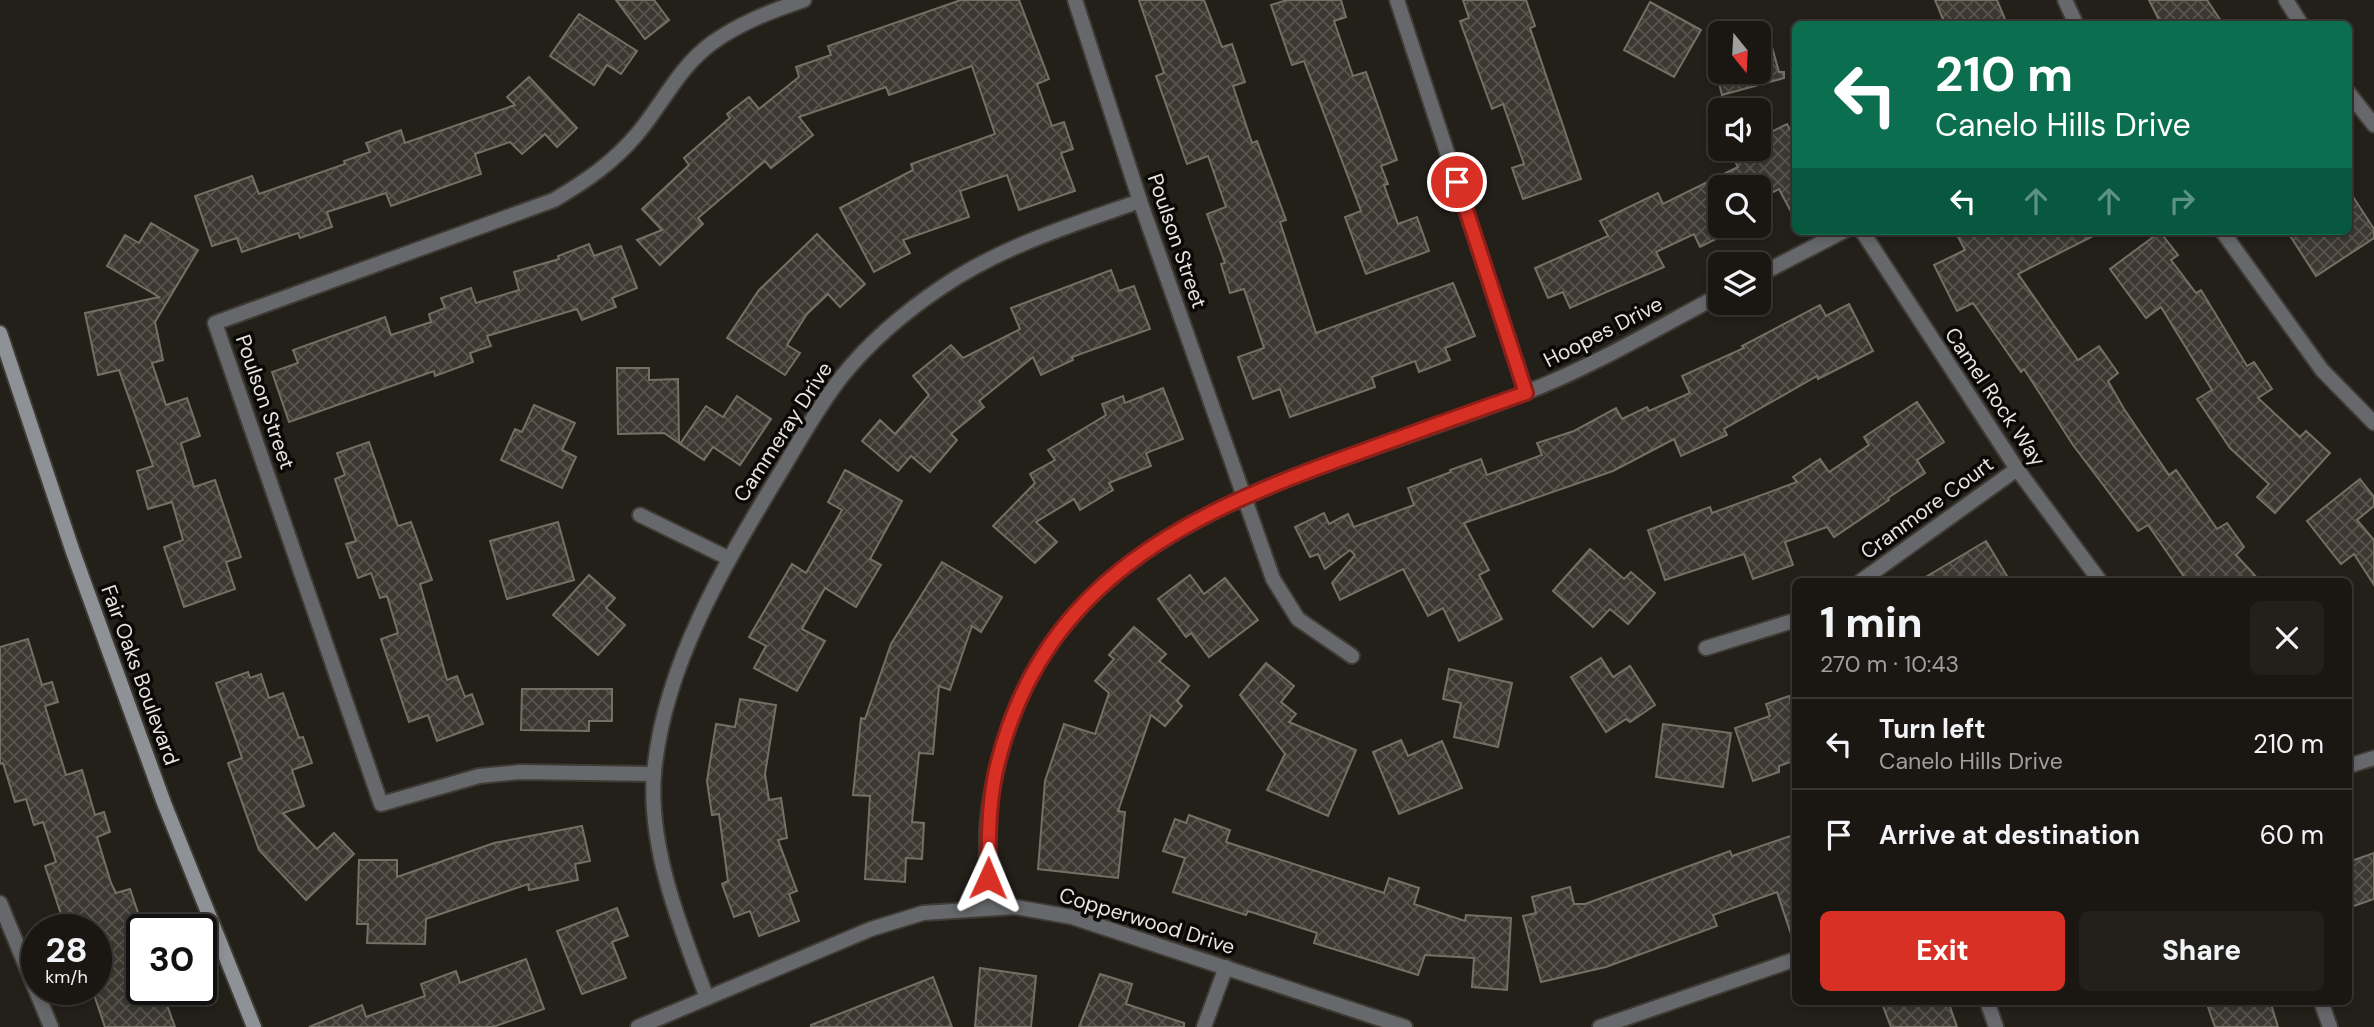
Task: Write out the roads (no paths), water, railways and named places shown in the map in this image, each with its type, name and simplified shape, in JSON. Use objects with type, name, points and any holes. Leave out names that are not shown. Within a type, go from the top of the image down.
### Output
[{"type":"main road","name":"Fair Oaks Boulevard","points":[[0,333],[73,552],[159,790],[254,1027]]},
{"type":"street","name":"Poulson Street","points":[[654,774],[520,772],[479,776],[381,804],[215,323],[554,200],[616,158],[686,67],[711,44],[746,22],[804,0]]},
{"type":"street","name":"Poulson Street","points":[[1075,0],[1140,201],[1273,579],[1298,619],[1311,631],[1352,656]]},
{"type":"street","points":[[1397,0],[1526,393]]},
{"type":"street","points":[[2065,0],[2076,21]]},
{"type":"street","points":[[2286,0],[2299,21]]},
{"type":"street","points":[[2352,97],[2374,125]]},
{"type":"street","name":"Cammeray Drive","points":[[707,998],[662,860],[656,821],[654,774],[674,684],[728,558],[815,415],[844,375],[873,342],[940,288],[980,263],[1026,242],[1140,201]]},
{"type":"street","points":[[1771,269],[1836,235]]},
{"type":"street","name":"Camel Rock Way","points":[[1865,235],[2017,469],[2098,578]]},
{"type":"street","points":[[2225,235],[2322,370],[2374,423]]},
{"type":"street","name":"Hoopes Drive","points":[[988,908],[988,820],[998,763],[1026,688],[1046,654],[1095,592],[1124,565],[1167,535],[1243,495],[1526,393],[1708,301]]},
{"type":"street","name":"Cranmore Court","points":[[1865,578],[2017,469]]},
{"type":"street","points":[[640,514],[728,558]]},
{"type":"street","points":[[1706,648],[1792,621]]},
{"type":"street","points":[[2352,765],[2374,758]]},
{"type":"street","points":[[0,903],[51,1027]]},
{"type":"street","name":"Copperwood Drive","points":[[638,1027],[871,929],[923,913],[1015,907],[1072,917],[1405,1027]]},
{"type":"street","points":[[1600,1027],[1792,960]]},
{"type":"street","points":[[1204,1027],[1226,967]]},
{"type":"street","points":[[1988,1005],[1996,1027]]},
{"type":"street","points":[[2322,1005],[2330,1027]]}]
